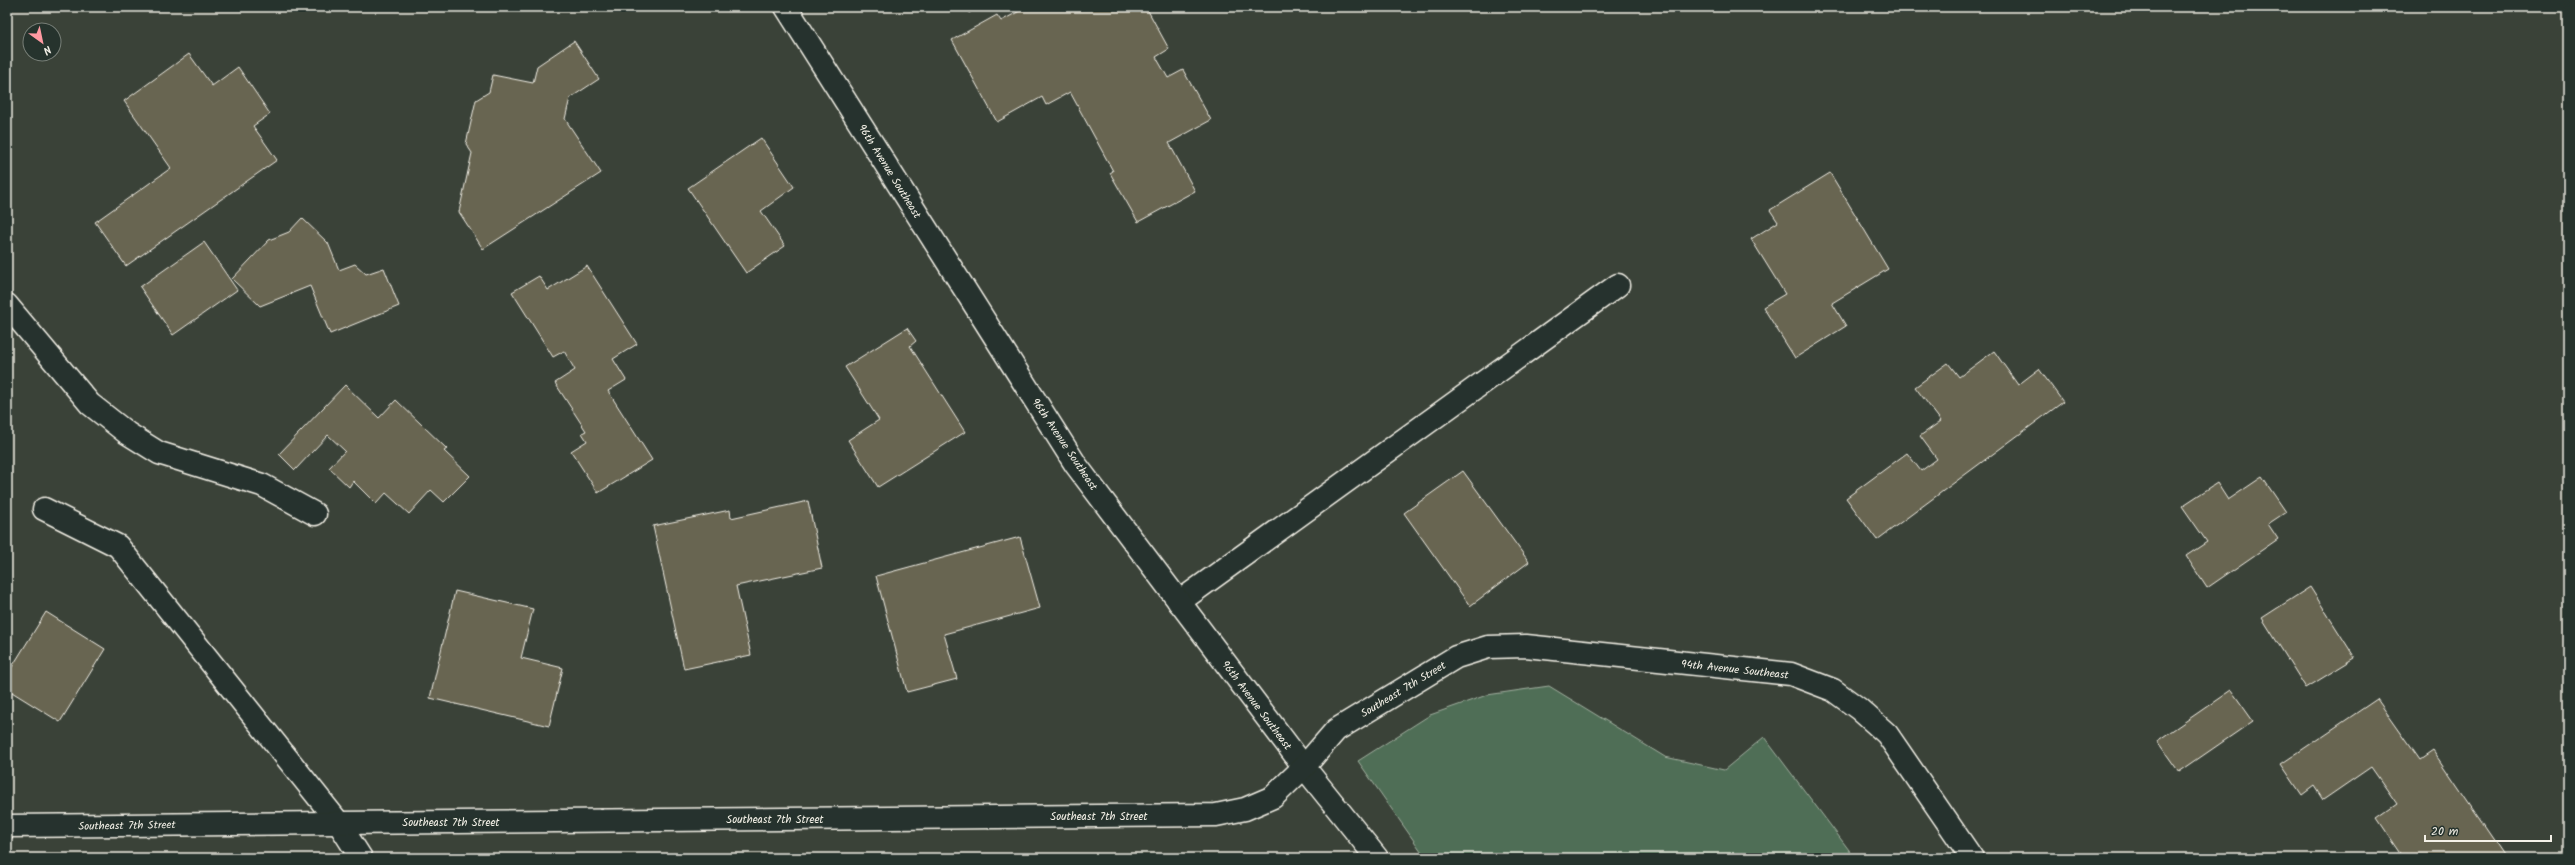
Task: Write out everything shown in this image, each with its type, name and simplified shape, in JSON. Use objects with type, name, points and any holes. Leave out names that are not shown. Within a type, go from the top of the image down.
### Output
[{"type":"street","name":"96th Avenue Southeast","points":[[786,7],[1076,465],[1304,767],[1377,858]]},
{"type":"street","points":[[1179,602],[1618,285]]},
{"type":"street","points":[[7,305],[90,404],[127,433],[159,453],[262,485],[315,514]]},
{"type":"street","points":[[44,509],[118,546],[338,822],[361,858]]},
{"type":"street","name":"94th Avenue Southeast","points":[[1488,647],[1526,646],[1791,674],[1833,690],[1859,709],[1887,734],[1972,858]]},
{"type":"street","name":"Southeast 7th Street","points":[[7,826],[1216,815],[1245,809],[1273,797],[1304,767],[1336,730],[1456,658],[1488,647]]},
{"type":"green space","points":[[1549,686],[1665,757],[1724,770],[1764,737],[1855,858],[1426,858],[1358,761],[1430,715],[1487,695]]},
{"type":"building","points":[[964,7],[978,7],[969,13]]},
{"type":"building","points":[[1027,7],[1146,7],[1169,49],[1156,57],[1168,78],[1183,70],[1211,120],[1169,143],[1195,191],[1138,222],[1110,173],[1113,171],[1070,92],[1046,105],[1042,97],[997,122],[952,40],[997,15],[1001,21]]},
{"type":"building","points":[[574,41],[599,79],[570,98],[565,119],[601,173],[483,249],[459,212],[472,153],[466,144],[476,100],[489,92],[493,75],[533,83],[537,66]]},
{"type":"building","points":[[189,54],[212,86],[238,67],[270,114],[253,126],[277,160],[126,266],[95,222],[171,168],[124,101]]},
{"type":"building","points":[[761,138],[794,187],[761,211],[785,246],[746,273],[688,188]]},
{"type":"building","points":[[1830,173],[1888,269],[1832,303],[1846,326],[1795,358],[1763,307],[1785,294],[1751,239],[1778,222],[1770,210]]},
{"type":"building","points":[[302,218],[328,243],[339,270],[355,264],[366,274],[384,268],[399,306],[330,334],[310,286],[260,306],[232,279],[269,240],[289,232]]},
{"type":"building","points":[[204,242],[237,290],[173,335],[140,287]]},
{"type":"building","points":[[587,266],[637,344],[613,359],[626,380],[608,391],[652,460],[598,493],[571,451],[587,441],[582,433],[586,431],[555,383],[575,370],[564,351],[553,357],[512,292],[539,276],[548,290]]},
{"type":"building","points":[[907,328],[916,341],[910,346],[965,432],[878,487],[848,440],[879,420],[845,367]]},
{"type":"building","points":[[1994,351],[2018,385],[2039,369],[2063,402],[1877,540],[1846,498],[1907,453],[1921,471],[1937,459],[1920,436],[1941,421],[1915,387],[1948,363],[1959,377]]},
{"type":"building","points":[[345,385],[379,418],[396,400],[447,449],[444,451],[470,476],[444,502],[431,490],[409,514],[386,493],[376,504],[353,481],[349,487],[329,468],[345,451],[328,435],[295,470],[279,454]]},
{"type":"building","points":[[1463,471],[1529,562],[1470,606],[1404,513]]},
{"type":"building","points":[[2262,477],[2286,512],[2268,524],[2278,539],[2207,588],[2186,556],[2207,542],[2182,506],[2217,483],[2228,500]]},
{"type":"building","points":[[808,501],[822,568],[736,586],[751,655],[684,669],[653,526],[730,510],[731,518]]},
{"type":"building","points":[[7,515],[11,520],[7,523]]},
{"type":"building","points":[[1020,537],[1040,608],[944,634],[957,679],[907,692],[876,576]]},
{"type":"building","points":[[2310,587],[2355,658],[2306,688],[2262,618]]},
{"type":"building","points":[[455,591],[533,609],[521,658],[563,668],[549,726],[430,698]]},
{"type":"building","points":[[46,612],[105,649],[60,722],[7,689],[7,675]]},
{"type":"building","points":[[2231,690],[2253,721],[2179,772],[2157,741]]},
{"type":"building","points":[[2377,699],[2420,760],[2433,751],[2506,858],[2404,858],[2377,818],[2397,804],[2371,767],[2323,800],[2314,786],[2302,795],[2281,764]]}]
